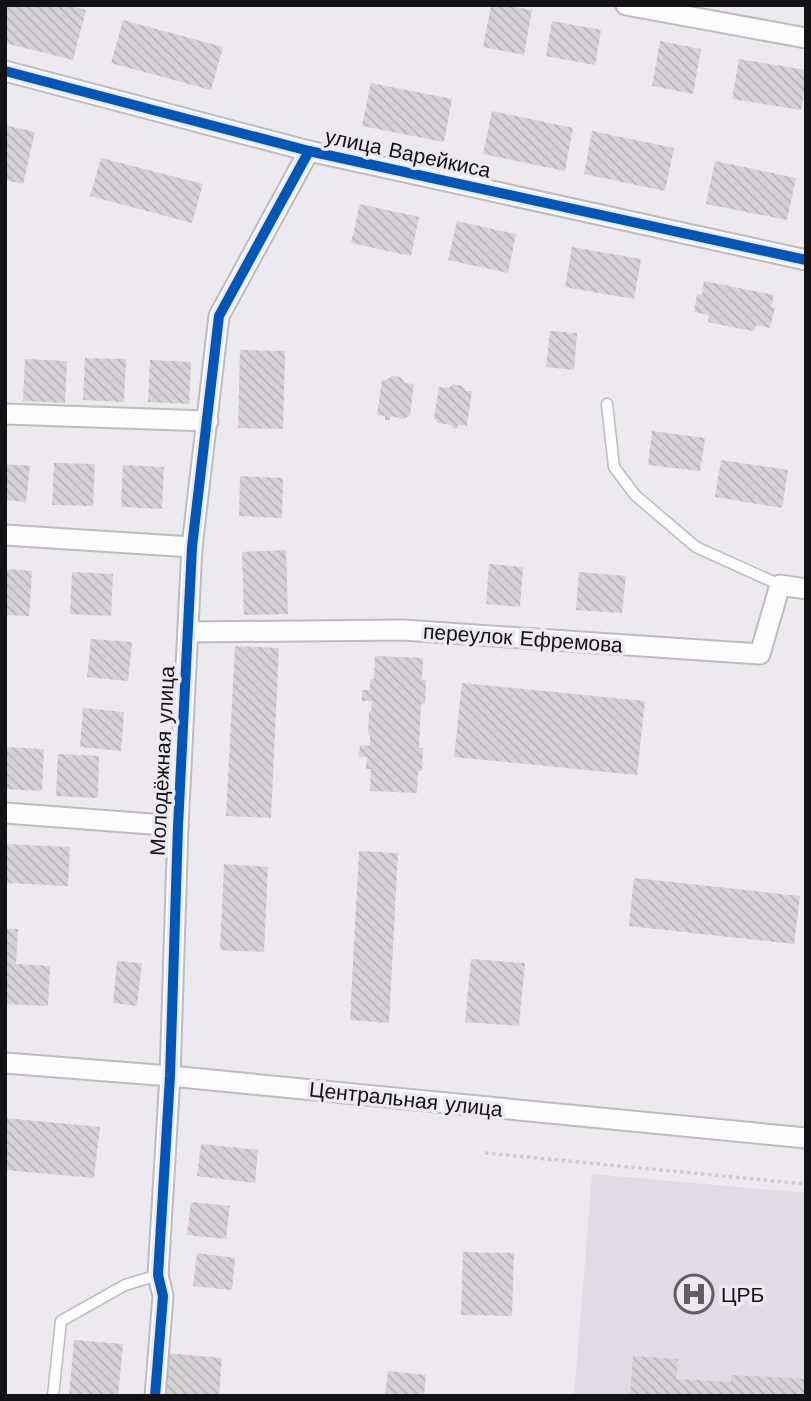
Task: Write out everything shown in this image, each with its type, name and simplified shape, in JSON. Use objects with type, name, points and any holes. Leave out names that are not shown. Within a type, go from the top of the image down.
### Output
[{"type":"street","points":[[626,5],[806,38]]},
{"type":"street","name":"улица Варейкиса","points":[[5,71],[309,150],[806,260]]},
{"type":"street","name":"Молодёжная улица","points":[[155,1396],[163,1296],[158,1275],[170,1076],[178,826],[192,547],[219,316],[309,150]]},
{"type":"street","points":[[5,414],[208,421]]},
{"type":"street","points":[[5,535],[192,547]]},
{"type":"street","points":[[780,585],[806,589]]},
{"type":"street","name":"переулок Ефремова","points":[[188,632],[403,630],[760,654],[780,585]]},
{"type":"street","points":[[5,813],[178,826]]},
{"type":"street","name":"Центральная улица","points":[[5,1063],[170,1076],[806,1138]]},
{"type":"lane","points":[[607,404],[614,467],[635,495],[696,547],[780,585]]},
{"type":"lane","points":[[53,1396],[61,1321],[125,1284],[158,1275]]},
{"type":"path","points":[[485,1153],[806,1184]]},
{"type":"shaded area","name":"ЦРБ","points":[[592,1174],[806,1193],[806,1396],[574,1396]]},
{"type":"building","points":[[5,5],[68,5],[86,10],[73,60],[5,43]]},
{"type":"building","points":[[491,5],[532,10],[524,55],[483,47]]},
{"type":"building","points":[[123,20],[223,47],[211,90],[111,63]]},
{"type":"building","points":[[552,21],[601,30],[595,65],[546,56]]},
{"type":"building","points":[[660,41],[701,49],[693,94],[652,86]]},
{"type":"building","points":[[739,59],[806,70],[801,110],[732,99]]},
{"type":"building","points":[[371,83],[452,99],[444,142],[362,126]]},
{"type":"building","points":[[492,111],[573,128],[565,171],[483,154]]},
{"type":"building","points":[[5,125],[35,132],[23,184],[5,180]]},
{"type":"building","points":[[592,131],[674,148],[665,191],[584,174]]},
{"type":"building","points":[[101,158],[203,184],[192,223],[90,196]]},
{"type":"building","points":[[715,161],[796,178],[787,220],[706,204]]},
{"type":"building","points":[[360,204],[419,217],[411,256],[351,243]]},
{"type":"building","points":[[457,221],[516,234],[508,273],[448,260]]},
{"type":"building","points":[[572,247],[641,259],[634,299],[565,287]]},
{"type":"building","points":[[704,281],[774,295],[771,307],[775,308],[770,328],[756,325],[754,331],[708,322],[709,315],[694,312],[697,294],[702,295]]},
{"type":"building","points":[[550,331],[577,333],[574,370],[546,367]]},
{"type":"building","points":[[240,350],[285,351],[283,429],[238,428]]},
{"type":"building","points":[[85,358],[126,359],[124,402],[83,400]]},
{"type":"building","points":[[25,359],[67,361],[65,403],[23,401]]},
{"type":"building","points":[[150,360],[191,362],[189,404],[148,402]]},
{"type":"building","points":[[392,376],[401,377],[405,383],[414,384],[410,415],[404,419],[390,416],[390,420],[385,420],[385,416],[377,415],[382,380]]},
{"type":"building","points":[[453,384],[472,391],[467,426],[458,425],[457,429],[452,428],[452,425],[438,423],[434,418],[439,387],[449,388]]},
{"type":"building","points":[[652,431],[705,438],[700,471],[648,465]]},
{"type":"building","points":[[721,460],[788,470],[782,508],[715,497]]},
{"type":"building","points":[[54,463],[95,464],[93,506],[52,505]]},
{"type":"building","points":[[5,464],[30,466],[26,502],[5,500]]},
{"type":"building","points":[[123,465],[164,467],[162,509],[121,507]]},
{"type":"building","points":[[240,476],[283,478],[282,518],[239,516]]},
{"type":"building","points":[[286,550],[288,614],[244,615],[242,552]]},
{"type":"building","points":[[489,564],[523,567],[520,607],[486,604]]},
{"type":"building","points":[[5,569],[32,571],[29,616],[5,615]]},
{"type":"building","points":[[72,572],[113,574],[111,616],[70,614]]},
{"type":"building","points":[[579,572],[626,576],[622,613],[576,610]]},
{"type":"building","points":[[91,639],[132,642],[128,681],[87,677]]},
{"type":"building","points":[[235,646],[279,648],[271,818],[226,816]]},
{"type":"building","points":[[375,656],[423,658],[425,704],[421,704],[419,748],[423,748],[422,771],[418,771],[417,793],[370,791],[371,769],[366,769],[367,757],[359,757],[360,745],[370,746],[369,711],[372,701],[362,701],[362,690],[370,690],[370,679],[374,679]]},
{"type":"building","points":[[462,683],[645,701],[637,775],[454,757]]},
{"type":"building","points":[[83,708],[124,712],[121,751],[80,747]]},
{"type":"building","points":[[5,747],[44,749],[42,791],[5,789]]},
{"type":"building","points":[[58,754],[99,756],[98,798],[56,796]]},
{"type":"building","points":[[5,844],[70,847],[68,886],[5,883]]},
{"type":"building","points":[[359,851],[398,853],[389,1023],[350,1020]]},
{"type":"building","points":[[224,864],[268,867],[264,952],[220,950]]},
{"type":"building","points":[[634,878],[800,896],[794,944],[629,926]]},
{"type":"building","points":[[5,929],[18,929],[16,964],[50,966],[48,1006],[5,1004]]},
{"type":"building","points":[[471,959],[525,963],[519,1026],[465,1022]]},
{"type":"building","points":[[117,961],[142,963],[137,1006],[113,1003]]},
{"type":"building","points":[[5,1118],[100,1127],[94,1178],[5,1170]]},
{"type":"building","points":[[201,1144],[258,1150],[255,1183],[197,1176]]},
{"type":"building","points":[[191,1202],[230,1206],[226,1239],[187,1235]]},
{"type":"building","points":[[463,1252],[514,1253],[512,1316],[461,1315]]},
{"type":"building","points":[[197,1253],[235,1258],[232,1290],[193,1286]]},
{"type":"building","points":[[74,1340],[123,1344],[118,1396],[69,1396]]},
{"type":"building","points":[[166,1353],[222,1358],[219,1396],[162,1396]]},
{"type":"building","points":[[633,1356],[678,1359],[676,1379],[731,1382],[732,1375],[806,1379],[806,1396],[630,1396]]},
{"type":"building","points":[[388,1371],[426,1375],[424,1396],[385,1396]]},
{"type":"cycle path","points":[[5,71],[309,151],[806,260]]},
{"type":"cycle path","points":[[155,1396],[163,1296],[158,1275],[170,1076],[178,826],[192,547],[219,316],[309,151]]},
{"type":"place","name":"ЦРБ","points":[[694,1294]]}]
